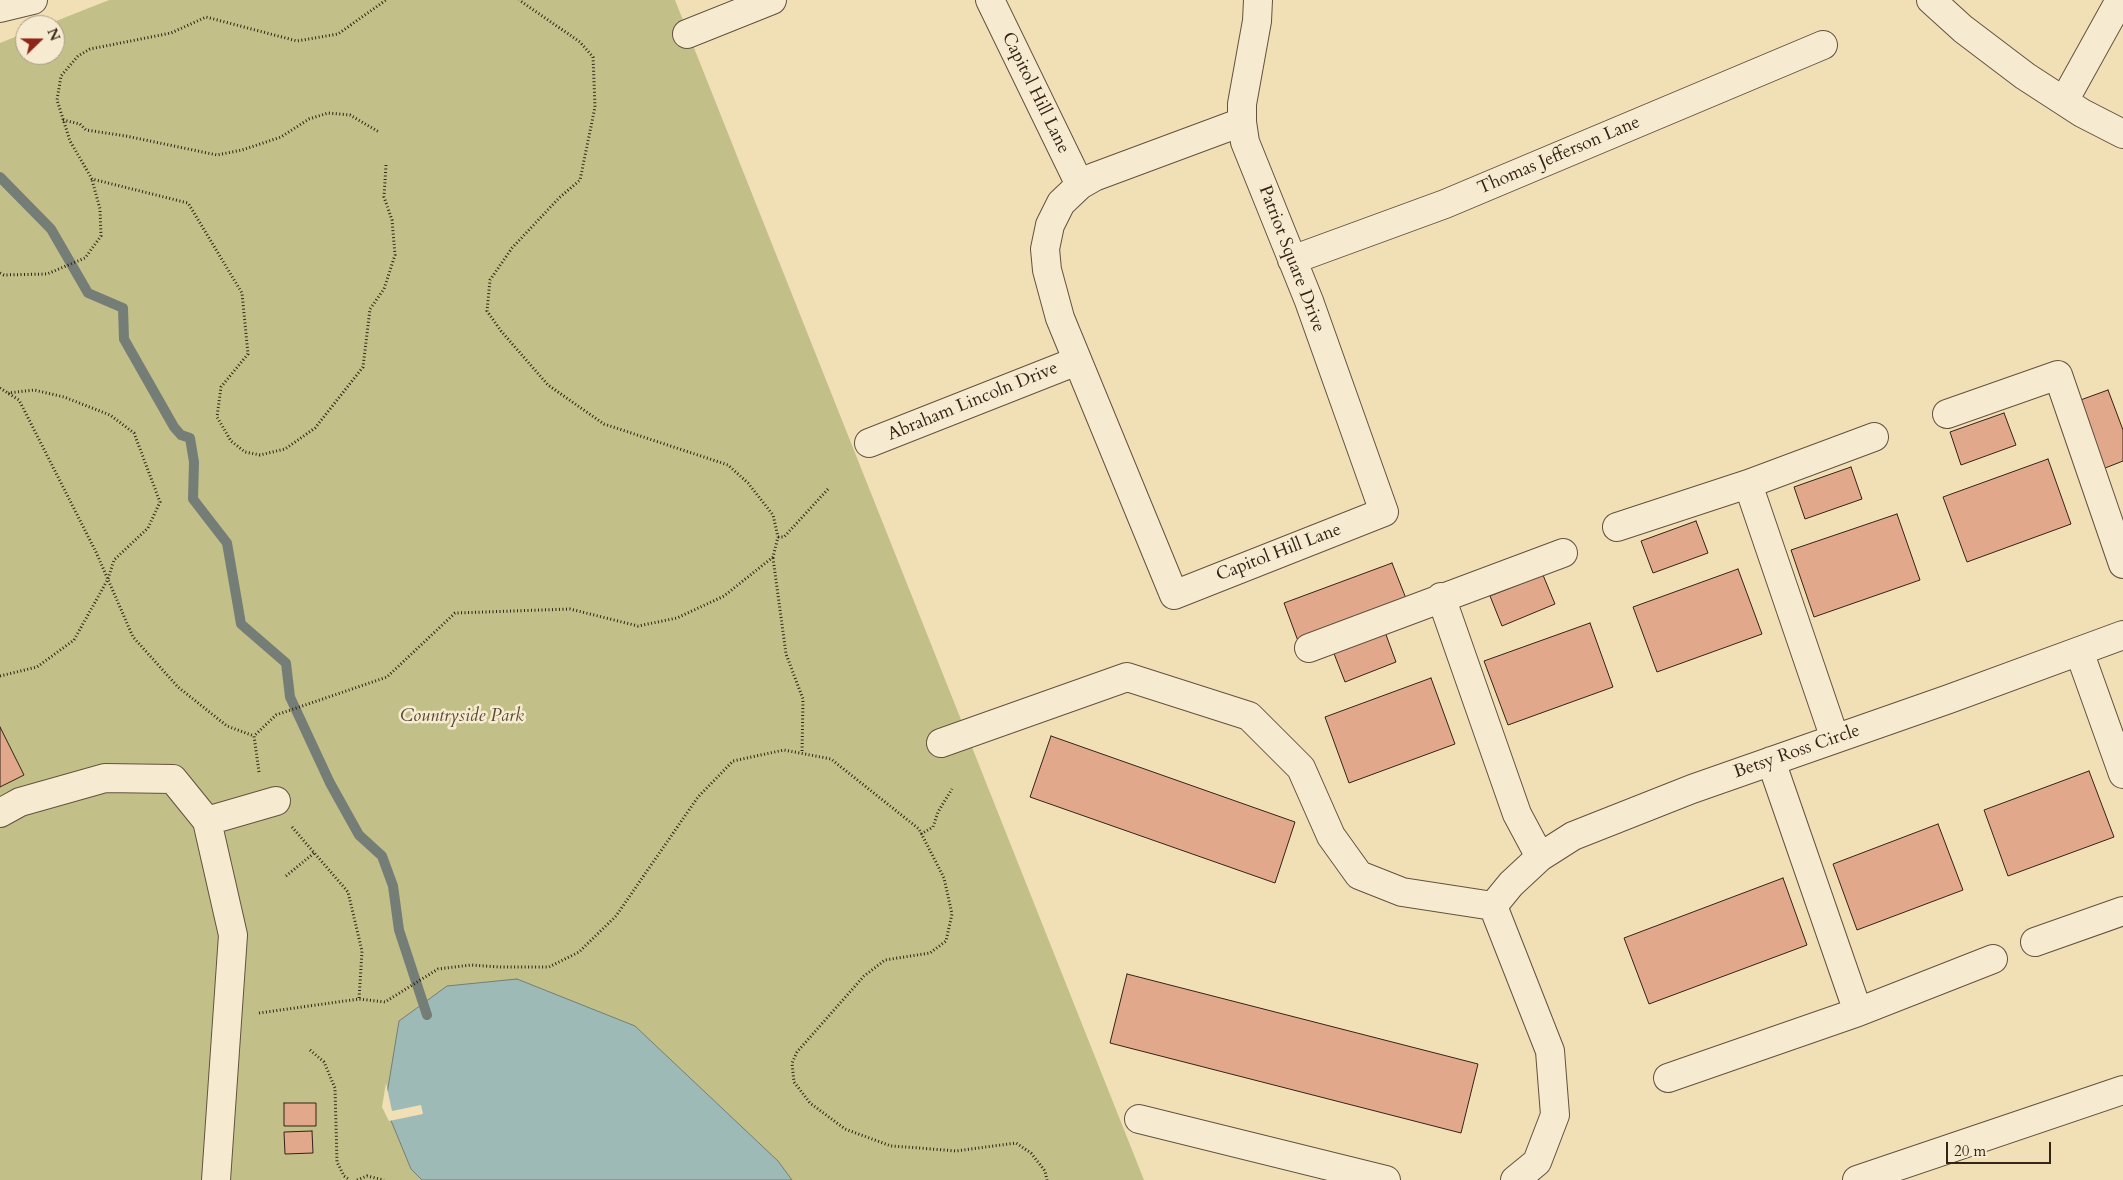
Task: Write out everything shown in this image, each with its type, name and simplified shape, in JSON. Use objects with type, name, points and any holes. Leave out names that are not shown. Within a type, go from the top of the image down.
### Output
[{"type":"street","points":[[0,8],[33,0]]},
{"type":"street","points":[[687,34],[772,0]]},
{"type":"street","name":"Capitol Hill Lane","points":[[990,0],[1080,185]]},
{"type":"street","name":"Patriot Square Drive","points":[[1258,0],[1242,104],[1245,142],[1309,301],[1384,512]]},
{"type":"street","points":[[1931,0],[1963,29],[2025,76],[2064,102],[2123,134]]},
{"type":"street","points":[[2064,102],[2120,0]]},
{"type":"street","name":"Thomas Jefferson Lane","points":[[1292,260],[1445,204],[1823,45]]},
{"type":"street","points":[[1077,361],[1047,270],[1045,249],[1050,225],[1061,203],[1080,185],[1094,177],[1242,122]]},
{"type":"street","name":"Capitol Hill Lane","points":[[1077,361],[1174,594],[1384,512]]},
{"type":"street","name":"Abraham Lincoln Drive","points":[[870,443],[1077,361]]},
{"type":"street","points":[[1947,414],[2058,375],[2123,564]]},
{"type":"street","points":[[1617,527],[1748,484],[1874,437]]},
{"type":"street","points":[[1748,484],[1835,739]]},
{"type":"street","points":[[1309,648],[1441,597],[1563,553]]},
{"type":"street","points":[[1441,597],[1517,814],[1540,857]]},
{"type":"street","name":"Betsy Ross Circle","points":[[1493,906],[1511,884],[1540,857],[1573,836],[1692,789],[2123,635]]},
{"type":"street","points":[[2079,652],[2123,774]]},
{"type":"street","points":[[942,743],[1127,677],[1249,716],[1301,768],[1331,836],[1359,874],[1402,892],[1493,906],[1550,1051],[1551,1060],[1555,1114],[1537,1162],[1515,1180]]},
{"type":"street","points":[[1771,762],[1858,1012]]},
{"type":"street","points":[[0,813],[20,802],[105,778],[173,779],[207,821],[233,935],[216,1180]]},
{"type":"street","points":[[207,821],[276,801]]},
{"type":"street","points":[[2035,942],[2123,911]]},
{"type":"street","points":[[1668,1078],[1858,1012],[1993,958]]},
{"type":"street","points":[[1857,1180],[2123,1090]]},
{"type":"street","points":[[1139,1119],[1386,1180]]},
{"type":"path","points":[[0,273],[4,275],[47,274],[85,258],[101,236],[100,209],[92,179],[70,141],[57,100],[61,76],[78,56],[90,49],[171,33],[206,17],[297,41],[338,34],[386,0]]},
{"type":"path","points":[[519,0],[580,42],[593,58],[595,107],[580,180],[559,198],[512,248],[490,280],[487,311],[501,331],[548,385],[604,424],[728,465],[748,483],[773,515],[778,537],[773,557],[786,654],[803,699],[802,753]]},
{"type":"path","points":[[63,120],[80,124],[86,130],[126,136],[217,155],[281,137],[310,120],[328,113],[350,115],[379,132]]},
{"type":"path","points":[[92,179],[188,203],[242,293],[248,354],[221,387],[217,417],[231,441],[244,452],[260,455],[284,449],[315,428],[363,367],[370,310],[384,289],[395,255],[392,220],[384,196],[386,165]]},
{"type":"path","points":[[0,388],[19,400],[108,579],[133,637],[178,687],[227,726],[254,736]]},
{"type":"path","points":[[0,676],[37,667],[74,640],[108,579],[114,560],[148,528],[160,502],[134,432],[110,415],[64,397],[34,390],[8,393]]},
{"type":"path","points":[[778,537],[784,537],[829,488]]},
{"type":"path","points":[[254,736],[276,715],[387,677],[455,613],[570,609],[638,626],[676,618],[724,596],[773,557]]},
{"type":"path","points":[[254,736],[258,771],[290,826],[348,892],[362,951],[359,999]]},
{"type":"path","points":[[226,1018],[359,999],[385,1002],[438,969],[471,965],[549,967],[579,952],[616,916],[698,797],[733,761],[784,750],[802,753],[831,759],[919,829],[944,878],[952,914],[946,941],[930,953],[885,960],[864,976],[797,1052],[792,1063],[794,1082],[810,1104],[845,1129],[891,1146],[956,1150],[1016,1143],[1031,1153],[1044,1171],[1047,1180]]},
{"type":"path","points":[[922,834],[933,827],[938,812],[952,789]]},
{"type":"path","points":[[286,876],[314,853]]},
{"type":"path","points":[[310,1050],[324,1062],[335,1088],[337,1162],[344,1176],[350,1180]]},
{"type":"path","points":[[357,1180],[367,1176],[384,1180]]},
{"type":"green space","name":"Countryside Park","points":[[109,0],[675,0],[1144,1180],[0,1180],[0,43],[15,37],[15,65],[65,65],[65,17]]},
{"type":"water","points":[[517,979],[635,1026],[778,1161],[792,1180],[422,1180],[411,1169],[385,1106],[399,1021],[447,986]]},
{"type":"pier","points":[[386,1083],[392,1111],[421,1105],[423,1114],[389,1121],[382,1107]]},
{"type":"building","points":[[2108,390],[2123,430],[2123,461],[2100,470],[2075,402]]},
{"type":"building","points":[[2004,413],[2016,445],[1961,465],[1950,432]]},
{"type":"building","points":[[2048,459],[2071,524],[1967,562],[1943,497]]},
{"type":"building","points":[[1851,467],[1862,499],[1805,519],[1794,487]]},
{"type":"building","points":[[1897,514],[1920,580],[1814,617],[1791,550]]},
{"type":"building","points":[[1696,521],[1708,553],[1653,573],[1641,541]]},
{"type":"building","points":[[1392,563],[1407,601],[1298,641],[1284,603]]},
{"type":"building","points":[[1738,569],[1762,634],[1657,672],[1633,607]]},
{"type":"building","points":[[1543,575],[1555,604],[1502,626],[1490,596]]},
{"type":"building","points":[[1590,623],[1613,687],[1508,725],[1484,661]]},
{"type":"building","points":[[1385,632],[1396,662],[1345,682],[1333,651]]},
{"type":"building","points":[[1431,678],[1455,744],[1349,783],[1325,717]]},
{"type":"building","points":[[0,727],[24,775],[0,787]]},
{"type":"building","points":[[1051,736],[1295,822],[1275,883],[1030,797]]},
{"type":"building","points":[[2089,771],[2114,837],[2008,876],[1984,810]]},
{"type":"building","points":[[1938,824],[1963,890],[1857,930],[1833,864]]},
{"type":"building","points":[[1783,878],[1807,945],[1649,1004],[1624,938]]},
{"type":"building","points":[[1127,974],[1478,1064],[1461,1133],[1110,1043]]},
{"type":"building","points":[[284,1103],[316,1103],[316,1126],[284,1126]]},
{"type":"building","points":[[312,1131],[313,1153],[285,1154],[284,1132]]},
{"type":"waterway","points":[[0,177],[51,229],[88,293],[123,308],[124,339],[174,427],[181,435],[190,438],[194,462],[193,499],[227,543],[241,624],[286,663],[290,697],[330,783],[359,835],[382,856],[393,886],[399,930],[427,1015]]}]
